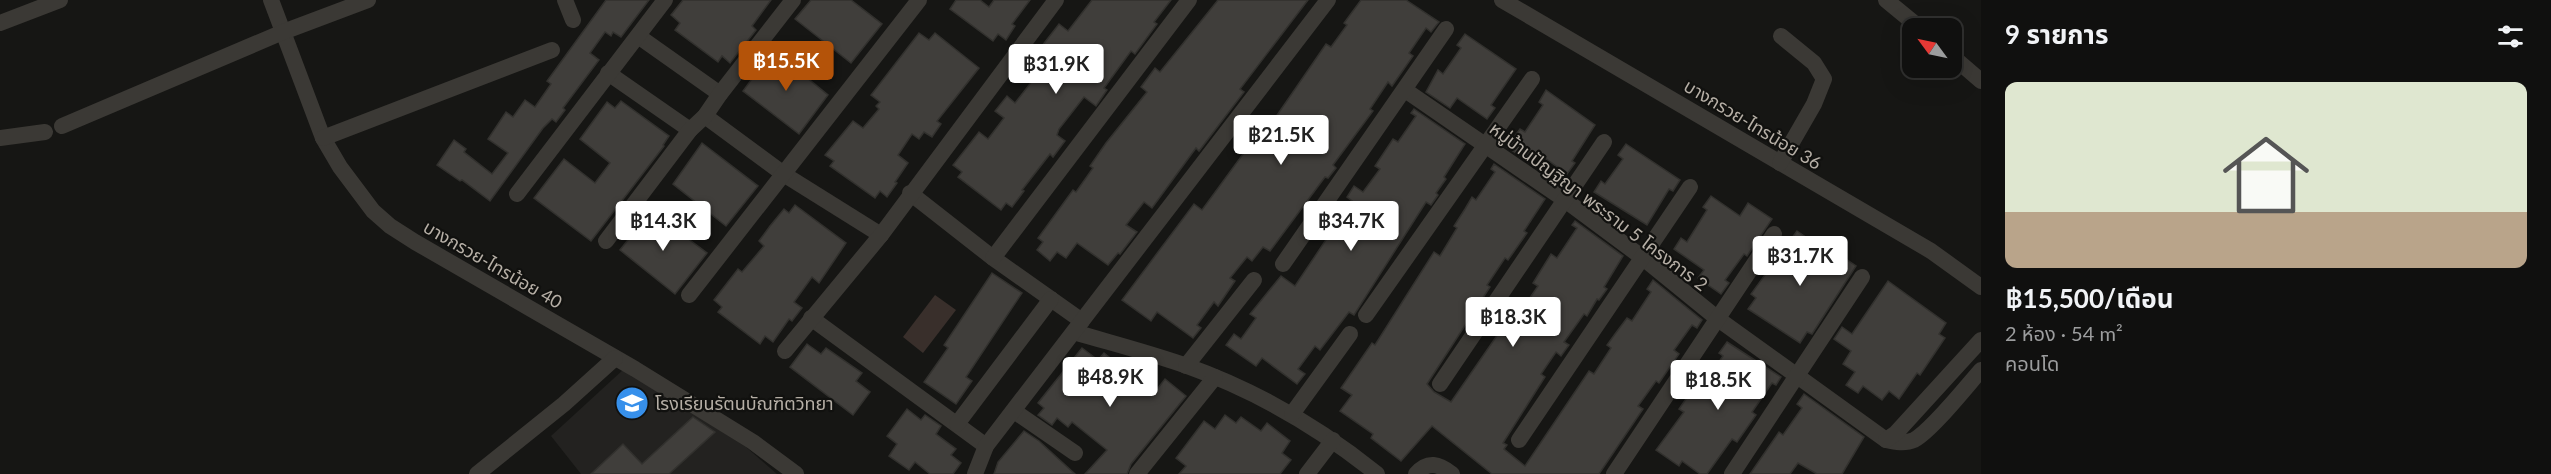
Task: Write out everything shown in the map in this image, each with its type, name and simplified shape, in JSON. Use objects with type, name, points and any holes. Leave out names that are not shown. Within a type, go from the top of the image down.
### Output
[{"type":"street","points":[[0,24],[60,0]]},
{"type":"street","name":"บางกรวย-ไทรน้อย 40","points":[[271,0],[323,138],[340,167],[373,212],[390,226],[753,442],[796,474]]},
{"type":"street","points":[[62,126],[283,32],[369,0]]},
{"type":"street","points":[[565,0],[573,20]]},
{"type":"street","points":[[517,194],[664,0]]},
{"type":"street","points":[[606,241],[690,130],[705,116],[720,93],[794,0]]},
{"type":"street","points":[[689,295],[785,175],[919,0]]},
{"type":"street","points":[[785,351],[881,235],[910,193],[1056,0]]},
{"type":"street","points":[[993,258],[1190,0]]},
{"type":"street","points":[[975,474],[986,446],[1328,0]]},
{"type":"street","name":"บางกรวย-ไทรน้อย 36","points":[[1502,0],[1930,251],[1981,287]]},
{"type":"street","points":[[1886,0],[1908,18]]},
{"type":"street","points":[[1283,264],[1446,29]]},
{"type":"street","points":[[638,36],[720,93]]},
{"type":"street","points":[[1780,163],[1814,104],[1824,79],[1814,63],[1781,36]]},
{"type":"street","points":[[323,138],[552,50]]},
{"type":"street","points":[[1962,65],[1981,81]]},
{"type":"street","points":[[608,74],[690,130]]},
{"type":"street","points":[[1366,315],[1532,79]]},
{"type":"street","name":"หมู่บ้านปัญฐิญา พระราม 5 โครงการ 2","points":[[1405,90],[1565,200],[1643,258],[1718,319],[1886,440]]},
{"type":"street","points":[[705,116],[785,175],[881,235]]},
{"type":"street","points":[[0,138],[45,132]]},
{"type":"street","points":[[1440,384],[1604,142]]},
{"type":"street","points":[[1519,440],[1690,187]]},
{"type":"street","points":[[910,193],[993,258],[1051,299],[1078,327],[1215,377],[1292,414],[1333,440],[1377,474]]},
{"type":"street","points":[[1614,474],[1773,234]]},
{"type":"street","points":[[1732,474],[1862,277]]},
{"type":"street","points":[[1186,366],[1254,280]]},
{"type":"street","points":[[957,424],[1051,299]]},
{"type":"street","points":[[811,318],[986,446]]},
{"type":"street","points":[[1292,414],[1350,334]]},
{"type":"street","points":[[1886,440],[1901,429],[1981,340]]},
{"type":"street","points":[[477,474],[564,404],[615,358]]},
{"type":"street","points":[[1886,440],[1902,443],[1919,436],[1981,370]]},
{"type":"street","points":[[1137,474],[1215,377]]},
{"type":"street","points":[[1014,411],[1075,453]]},
{"type":"street","points":[[1307,474],[1333,440]]},
{"type":"street","points":[[1416,474],[1422,467],[1432,464],[1441,466],[1452,474]]},
{"type":"shaded area","points":[[935,295],[956,310],[923,353],[903,337]]},
{"type":"shaded area","name":"โรงเรียนรัตนบัณฑิตวิทยา","points":[[624,369],[746,447],[777,474],[581,474],[551,436]]},
{"type":"building","points":[[606,0],[649,0],[621,37],[613,32],[611,36],[605,32],[590,53],[599,60],[563,108],[565,110],[556,122],[552,119],[543,128],[490,201],[437,165],[454,140],[466,149],[464,152],[492,174],[508,153],[488,139],[506,112],[513,117],[525,100],[535,107],[551,84],[547,81]]},
{"type":"building","points":[[683,0],[771,0],[752,26],[756,30],[730,63],[722,56],[718,62],[675,30],[680,23],[671,15]]},
{"type":"building","points":[[811,0],[851,0],[882,24],[851,63],[795,19]]},
{"type":"building","points":[[956,0],[980,0],[989,7],[994,0],[1030,0],[1012,24],[1015,26],[1006,40],[998,34],[993,41],[950,9]]},
{"type":"building","points":[[1092,0],[1171,0],[1154,22],[1157,24],[1135,54],[1131,51],[1104,88],[1107,90],[1096,106],[1084,97],[1059,129],[1057,135],[1065,141],[1053,157],[1050,154],[1012,207],[1006,203],[1001,210],[958,177],[962,172],[953,165],[979,132],[988,139],[1004,118],[995,111],[1007,96],[1015,103],[1033,80],[1026,75],[1035,63],[1032,60],[1045,42],[1059,24],[1068,31]]},
{"type":"building","points":[[1218,0],[1308,0],[1240,89],[1244,92],[1199,151],[1196,148],[1152,208],[1144,202],[1126,225],[1137,232],[1120,254],[1118,253],[1108,265],[1077,243],[1066,258],[1057,252],[1050,261],[1037,250],[1043,242],[1038,238],[1073,190],[1076,192],[1093,168],[1090,166],[1106,143],[1147,92],[1141,87],[1155,68],[1160,72]]},
{"type":"building","points":[[1361,0],[1406,0],[1439,22],[1431,32],[1426,28],[1409,53],[1413,56],[1392,86],[1388,82],[1370,109],[1373,111],[1333,165],[1336,168],[1328,178],[1325,177],[1270,251],[1263,247],[1252,261],[1247,257],[1230,278],[1235,281],[1218,306],[1214,302],[1197,325],[1201,328],[1193,338],[1157,312],[1151,321],[1122,300],[1194,204],[1202,210],[1246,150],[1251,153],[1326,44],[1331,47],[1347,25],[1344,23]]},
{"type":"building","points":[[919,33],[929,40],[935,33],[979,68],[937,121],[941,124],[932,137],[924,132],[919,139],[912,134],[898,155],[908,163],[895,182],[897,183],[887,197],[880,191],[875,198],[830,166],[834,161],[825,155],[853,121],[863,128],[879,109],[876,106],[880,102],[871,95]]},
{"type":"building","points":[[1465,34],[1516,69],[1491,105],[1495,108],[1487,119],[1457,98],[1450,108],[1426,92],[1438,70],[1443,74],[1461,48],[1457,45]]},
{"type":"building","points":[[773,50],[828,95],[799,134],[743,91]]},
{"type":"building","points":[[1546,90],[1595,125],[1572,161],[1575,163],[1567,174],[1538,153],[1529,162],[1507,147],[1520,129],[1525,132],[1543,105],[1539,102]]},
{"type":"building","points":[[621,101],[669,136],[664,146],[591,241],[534,198],[564,159],[595,183],[610,163],[580,139],[607,102],[615,108]]},
{"type":"building","points":[[1414,109],[1465,144],[1444,177],[1446,179],[1436,193],[1438,195],[1431,205],[1426,202],[1354,315],[1349,312],[1320,350],[1315,346],[1298,369],[1305,374],[1297,384],[1262,358],[1256,366],[1226,345],[1234,334],[1241,339],[1256,318],[1250,314],[1281,276],[1295,286],[1352,201],[1347,197],[1354,186],[1363,192],[1380,169],[1375,166],[1393,139],[1398,142],[1416,116],[1411,113]]},
{"type":"building","points":[[702,143],[758,186],[726,226],[673,184]]},
{"type":"building","points":[[1626,144],[1680,180],[1673,191],[1669,189],[1647,225],[1594,192],[1601,181],[1605,184],[1623,159],[1618,155]]},
{"type":"building","points":[[1494,164],[1545,199],[1524,231],[1527,233],[1508,260],[1505,258],[1487,285],[1490,287],[1427,384],[1434,392],[1451,402],[1514,311],[1519,314],[1538,286],[1533,283],[1551,254],[1557,258],[1577,228],[1572,225],[1575,221],[1623,256],[1604,287],[1607,289],[1599,300],[1597,299],[1587,316],[1584,314],[1564,342],[1569,345],[1561,356],[1556,352],[1541,374],[1545,377],[1503,443],[1507,445],[1504,449],[1525,466],[1589,371],[1594,374],[1611,348],[1607,345],[1615,334],[1627,318],[1632,321],[1651,292],[1647,289],[1653,280],[1702,320],[1697,328],[1692,325],[1674,350],[1679,354],[1659,383],[1656,381],[1638,406],[1643,409],[1599,474],[1492,474],[1432,426],[1401,461],[1371,438],[1373,434],[1340,411],[1352,395],[1341,388],[1372,343],[1375,345],[1434,252],[1440,256],[1457,228],[1454,226],[1472,197],[1476,200],[1495,172],[1491,169]]},
{"type":"building","points":[[1711,196],[1740,216],[1748,203],[1772,219],[1747,256],[1744,254],[1725,280],[1729,283],[1721,294],[1698,278],[1704,270],[1674,249],[1681,238],[1687,242],[1707,210],[1703,207]]},
{"type":"building","points":[[795,205],[846,243],[819,283],[812,277],[794,302],[802,308],[792,321],[789,319],[773,342],[765,336],[760,344],[718,312],[722,307],[714,300],[738,269],[742,272],[764,246],[759,241],[784,209],[789,213]]},
{"type":"building","points":[[651,211],[707,253],[675,294],[620,250]]},
{"type":"building","points":[[1797,231],[1829,253],[1831,249],[1856,266],[1812,334],[1807,332],[1800,343],[1748,309],[1756,298],[1751,294]]},
{"type":"building","points":[[992,273],[1022,293],[966,377],[972,381],[956,404],[924,382],[948,348],[944,345]]},
{"type":"building","points":[[1888,281],[1946,323],[1939,334],[1945,338],[1920,375],[1917,373],[1899,399],[1889,391],[1882,400],[1863,386],[1858,393],[1846,385],[1855,372],[1843,364],[1851,351],[1834,339],[1842,327],[1852,334]]},
{"type":"building","points":[[1727,342],[1781,377],[1776,385],[1772,383],[1752,412],[1756,415],[1737,442],[1732,439],[1707,474],[1700,474],[1682,461],[1679,466],[1656,450],[1684,412],[1679,409],[1699,380],[1704,384],[1723,356],[1719,353]]},
{"type":"building","points":[[807,344],[821,354],[826,348],[862,373],[856,381],[870,392],[853,415],[790,367]]},
{"type":"building","points":[[1082,348],[1098,360],[1104,353],[1124,369],[1129,363],[1158,388],[1165,379],[1186,396],[1131,464],[1127,474],[1085,474],[1107,450],[1072,422],[1068,427],[1057,418],[1052,425],[1038,415],[1044,408],[1038,403]]},
{"type":"building","points":[[1804,394],[1864,437],[1842,474],[1817,474],[1798,463],[1790,474],[1750,474],[1779,432],[1783,435],[1802,408],[1797,404]]},
{"type":"building","points":[[907,409],[921,420],[925,415],[941,426],[936,434],[956,449],[951,455],[961,463],[953,474],[930,474],[915,462],[909,470],[889,456],[897,444],[887,436]]},
{"type":"building","points":[[1225,415],[1236,423],[1241,417],[1261,431],[1267,423],[1290,441],[1282,453],[1291,460],[1280,474],[1179,474],[1186,466],[1176,458],[1204,421],[1215,429]]},
{"type":"building","points":[[693,417],[715,432],[669,474],[591,474],[623,444],[642,464]]},
{"type":"building","points":[[1024,431],[1039,441],[1075,474],[994,474],[998,462]]},
{"type":"place","name":"โรงเรียนรัตนบัณฑิตวิทยา","points":[[632,403]]}]
